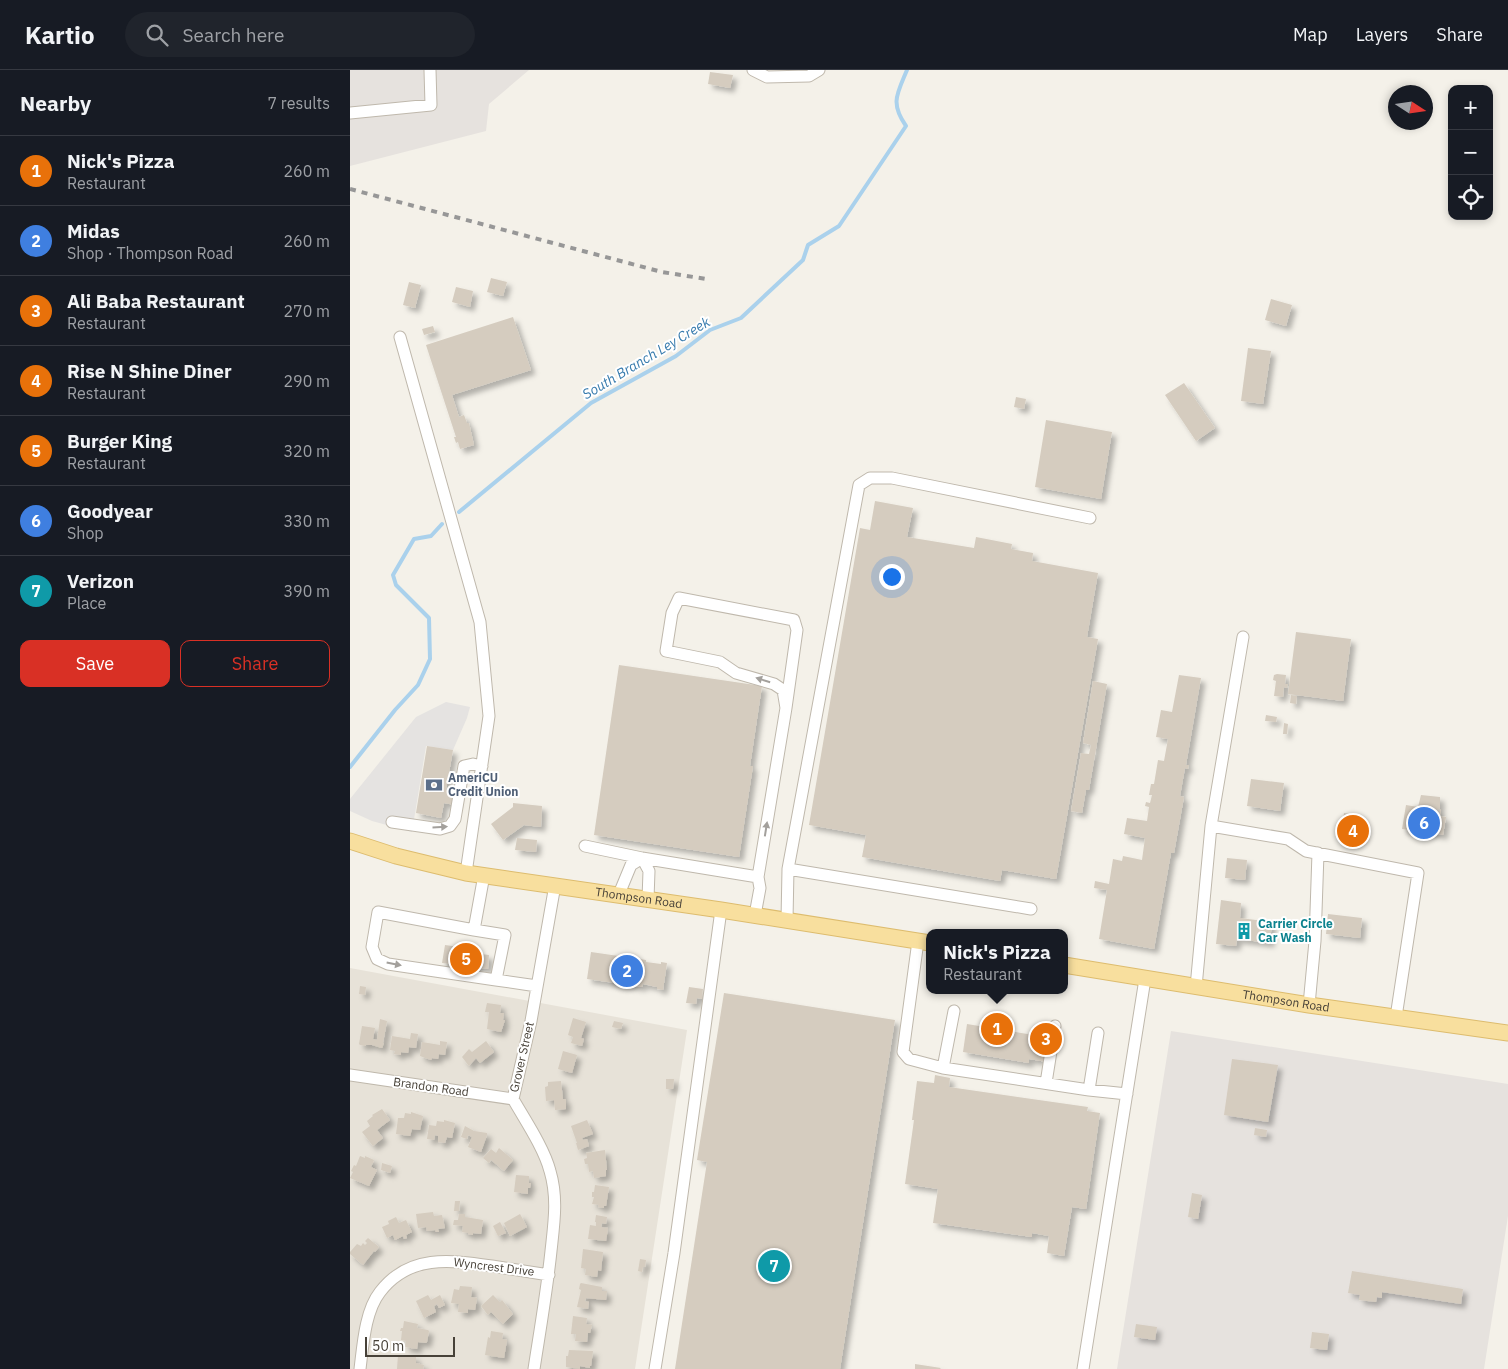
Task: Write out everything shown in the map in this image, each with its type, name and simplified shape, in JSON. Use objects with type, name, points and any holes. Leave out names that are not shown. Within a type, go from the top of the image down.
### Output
[{"type":"main road","name":"Thompson Road","points":[[351,844],[466,873],[619,894],[924,942]]},
{"type":"main road","name":"Thompson Road","points":[[1068,966],[1196,988],[1508,1033]]},
{"type":"street","points":[[350,113],[431,105],[430,70]]},
{"type":"street","points":[[752,70],[767,77],[810,76],[819,70]]},
{"type":"street","points":[[400,337],[480,622],[489,716],[466,873]]},
{"type":"street","points":[[787,920],[788,869],[859,486],[870,478],[892,478],[1090,518]]},
{"type":"street","points":[[755,915],[760,888],[758,877],[786,708],[797,630],[794,620],[679,598],[672,612],[666,651],[720,662],[736,673],[774,684],[783,690],[786,708]]},
{"type":"street","points":[[1196,988],[1211,826],[1243,637]]},
{"type":"street","points":[[392,822],[440,829],[450,826],[455,819],[464,766],[473,764],[482,766]]},
{"type":"street","points":[[1211,826],[1288,839],[1306,851],[1418,873],[1396,1017]]},
{"type":"street","points":[[585,846],[642,858],[758,877]]},
{"type":"street","points":[[1309,1005],[1315,941],[1318,853]]},
{"type":"street","points":[[619,894],[631,865],[642,858]]},
{"type":"street","points":[[642,858],[649,871],[648,899]]},
{"type":"street","points":[[788,869],[1031,909]]},
{"type":"street","points":[[474,930],[484,875]]},
{"type":"street","name":"Grover Street","points":[[534,1369],[549,1274],[556,1210],[555,1194],[550,1169],[513,1099],[537,986],[555,885]]},
{"type":"street","points":[[655,1369],[674,1253],[721,910]]},
{"type":"street","points":[[496,980],[505,935],[378,912],[372,947],[377,959],[388,964],[496,980],[537,986]]},
{"type":"street","points":[[924,942],[903,1052],[909,1059],[943,1068],[1127,1094]]},
{"type":"street","points":[[1082,1369],[1145,979]]},
{"type":"street","points":[[943,1068],[954,1011]]},
{"type":"street","points":[[1046,1083],[1055,1026]]},
{"type":"street","points":[[1089,1090],[1098,1033]]},
{"type":"street","name":"Brandon Road","points":[[350,1075],[513,1099]]},
{"type":"street","name":"Wyncrest Drive","points":[[360,1369],[366,1326],[373,1305],[380,1292],[398,1274],[409,1268],[433,1261],[460,1261],[549,1274]]},
{"type":"shaded area","points":[[350,70],[529,70],[489,104],[486,131],[350,166]]},
{"type":"shaded area","points":[[446,702],[470,707],[453,750],[426,746],[412,832],[372,821],[350,811],[350,799],[416,717]]},
{"type":"shaded area","points":[[350,968],[687,1030],[635,1369],[350,1369]]},
{"type":"shaded area","points":[[1171,1031],[1508,1084],[1508,1216],[1484,1369],[1117,1369]]},
{"type":"building","points":[[710,72],[733,75],[730,88],[708,84]]},
{"type":"building","points":[[491,278],[507,282],[503,296],[487,292]]},
{"type":"building","points":[[409,282],[421,285],[415,308],[403,305]]},
{"type":"building","points":[[456,287],[473,291],[470,307],[452,302]]},
{"type":"building","points":[[1271,299],[1292,305],[1286,326],[1265,320]]},
{"type":"building","points":[[513,317],[531,370],[452,395],[459,417],[464,415],[467,423],[469,423],[474,445],[460,449],[454,437],[456,437],[426,345]]},
{"type":"building","points":[[433,326],[435,332],[424,335],[422,329]]},
{"type":"building","points":[[1248,348],[1271,351],[1263,404],[1241,401]]},
{"type":"building","points":[[1184,383],[1215,428],[1196,441],[1165,395]]},
{"type":"building","points":[[1016,397],[1026,399],[1024,409],[1014,407]]},
{"type":"building","points":[[1046,420],[1112,432],[1101,499],[1035,487]]},
{"type":"building","points":[[875,501],[913,508],[907,537],[974,548],[976,537],[1012,544],[1011,549],[1033,553],[1032,561],[1098,573],[1087,637],[1098,639],[1056,879],[1002,870],[1000,881],[862,857],[866,835],[809,825],[860,528],[870,530]]},
{"type":"building","points":[[1296,632],[1351,639],[1343,701],[1288,694]]},
{"type":"building","points":[[619,665],[762,686],[750,766],[753,766],[739,857],[594,835]]},
{"type":"building","points":[[1179,675],[1201,678],[1186,765],[1189,765],[1188,769],[1185,768],[1180,796],[1184,797],[1174,853],[1171,853],[1154,949],[1099,939],[1107,890],[1094,888],[1095,881],[1109,884],[1113,859],[1122,861],[1123,856],[1142,860],[1145,838],[1124,834],[1127,818],[1147,821],[1149,807],[1145,806],[1146,802],[1150,803],[1152,795],[1149,795],[1151,784],[1154,784],[1158,760],[1164,761],[1168,739],[1156,737],[1161,710],[1172,712]]},
{"type":"building","points":[[1274,675],[1286,675],[1285,684],[1288,684],[1287,688],[1284,687],[1283,697],[1274,696],[1276,681],[1273,680]]},
{"type":"building","points":[[1093,681],[1107,684],[1089,790],[1086,790],[1082,813],[1071,811],[1081,753],[1089,754],[1091,745],[1083,743]]},
{"type":"building","points":[[1291,695],[1297,696],[1296,704],[1290,703]]},
{"type":"building","points":[[1266,715],[1277,717],[1276,722],[1265,721]]},
{"type":"building","points":[[1284,723],[1288,724],[1287,734],[1283,734]]},
{"type":"building","name":"AmeriCU Credit Union","points":[[427,746],[453,750],[446,790],[457,792],[455,805],[444,803],[441,818],[416,813]]},
{"type":"building","points":[[1251,779],[1284,783],[1280,811],[1247,806]]},
{"type":"building","points":[[1421,795],[1440,797],[1440,809],[1433,809],[1441,810],[1440,816],[1446,817],[1443,835],[1402,829],[1406,805],[1418,807]]},
{"type":"building","points":[[513,803],[542,806],[541,827],[524,825],[503,840],[491,824],[513,807]]},
{"type":"building","points":[[1344,813],[1361,816],[1360,824],[1364,824],[1362,838],[1358,837],[1357,842],[1340,840]]},
{"type":"building","points":[[517,838],[537,840],[536,852],[515,850]]},
{"type":"building","points":[[1227,858],[1247,860],[1245,880],[1225,878]]},
{"type":"building","name":"Carrier Circle Car Wash","points":[[1221,900],[1241,903],[1240,918],[1272,922],[1270,943],[1237,939],[1236,946],[1216,944]]},
{"type":"building","points":[[1328,914],[1362,918],[1360,938],[1326,934]]},
{"type":"building","points":[[445,945],[474,949],[473,953],[489,955],[488,969],[442,963]]},
{"type":"building","points":[[591,952],[646,960],[646,962],[667,963],[663,990],[643,984],[642,987],[587,979]]},
{"type":"building","points":[[360,986],[366,987],[365,995],[359,994]]},
{"type":"building","points":[[689,987],[703,989],[702,999],[697,998],[696,1004],[686,1003]]},
{"type":"building","points":[[724,993],[895,1020],[840,1369],[675,1369],[707,1162],[697,1160]]},
{"type":"building","points":[[487,1003],[501,1005],[500,1013],[504,1013],[503,1020],[505,1020],[501,1032],[487,1029],[489,1012],[485,1012]]},
{"type":"building","points":[[573,1018],[586,1022],[581,1038],[584,1039],[582,1046],[571,1043],[573,1037],[568,1035]]},
{"type":"building","points":[[380,1019],[387,1021],[382,1048],[372,1045],[360,1045],[362,1026],[375,1028],[373,1039],[377,1040]]},
{"type":"building","points":[[614,1021],[623,1023],[621,1029],[612,1027]]},
{"type":"building","points":[[967,1024],[1051,1038],[1047,1062],[1029,1059],[1029,1063],[963,1052]]},
{"type":"building","points":[[411,1033],[418,1034],[416,1048],[409,1047],[408,1053],[401,1052],[401,1055],[394,1054],[395,1051],[390,1050],[392,1036],[410,1039]]},
{"type":"building","points":[[440,1041],[447,1042],[445,1055],[439,1054],[438,1059],[432,1058],[431,1060],[420,1056],[422,1042],[440,1045]]},
{"type":"building","points":[[486,1041],[494,1052],[480,1063],[476,1058],[469,1066],[462,1057],[469,1049],[472,1052]]},
{"type":"building","points":[[563,1051],[577,1055],[572,1073],[558,1069]]},
{"type":"building","points":[[1232,1059],[1278,1065],[1268,1122],[1224,1115]]},
{"type":"building","points":[[935,1075],[950,1078],[949,1087],[1088,1107],[1087,1111],[1100,1113],[1086,1209],[1072,1207],[1064,1256],[1047,1253],[1049,1236],[1032,1233],[1032,1237],[933,1223],[938,1189],[905,1184],[914,1120],[912,1120],[917,1081],[934,1083]]},
{"type":"building","points":[[666,1079],[674,1079],[673,1089],[666,1089]]},
{"type":"building","points":[[561,1081],[563,1099],[566,1099],[566,1109],[555,1110],[554,1100],[546,1101],[545,1087],[548,1086],[548,1082]]},
{"type":"building","points":[[382,1109],[390,1120],[377,1130],[383,1138],[373,1146],[362,1132],[370,1126],[367,1121],[372,1115]]},
{"type":"building","points":[[411,1112],[423,1116],[420,1130],[412,1129],[410,1136],[396,1134],[398,1118],[404,1118],[405,1113],[411,1114]]},
{"type":"building","points":[[444,1120],[455,1123],[452,1138],[447,1137],[445,1143],[438,1142],[438,1136],[435,1135],[434,1140],[427,1139],[429,1125],[436,1126],[437,1121],[444,1122]]},
{"type":"building","points":[[587,1120],[593,1134],[582,1138],[583,1140],[587,1139],[589,1146],[578,1150],[571,1126]]},
{"type":"building","points":[[465,1126],[474,1131],[487,1133],[481,1152],[468,1147],[472,1137],[468,1135],[467,1139],[461,1137]]},
{"type":"building","points":[[1255,1128],[1267,1130],[1266,1137],[1254,1135]]},
{"type":"building","points":[[499,1148],[513,1160],[504,1171],[491,1160],[489,1163],[483,1158],[491,1149],[496,1153]]},
{"type":"building","points":[[605,1150],[606,1176],[594,1178],[593,1171],[589,1172],[588,1164],[585,1164],[586,1153]]},
{"type":"building","points":[[360,1156],[374,1160],[371,1167],[377,1170],[369,1186],[350,1178],[353,1172],[351,1171],[354,1165],[356,1166]]},
{"type":"building","points":[[382,1163],[392,1166],[390,1173],[381,1170]]},
{"type":"building","points":[[516,1175],[529,1176],[529,1183],[531,1183],[530,1188],[528,1188],[528,1194],[514,1192]]},
{"type":"building","points":[[595,1185],[609,1187],[604,1208],[592,1204],[594,1197],[592,1197],[592,1192],[594,1192]]},
{"type":"building","points":[[1192,1193],[1202,1195],[1198,1219],[1188,1217]]},
{"type":"building","points":[[455,1201],[460,1201],[459,1211],[454,1211]]},
{"type":"building","points":[[433,1212],[434,1216],[442,1215],[445,1228],[438,1229],[439,1232],[436,1232],[435,1230],[427,1231],[426,1227],[418,1228],[416,1214]]},
{"type":"building","points":[[459,1214],[483,1220],[481,1234],[468,1234],[462,1232],[463,1226],[453,1225],[454,1220],[458,1220]]},
{"type":"building","points":[[520,1214],[527,1227],[510,1236],[504,1223]]},
{"type":"building","points":[[596,1215],[607,1217],[606,1224],[602,1223],[601,1227],[608,1228],[606,1241],[588,1239],[590,1225],[596,1226]]},
{"type":"building","points":[[396,1217],[399,1223],[406,1220],[412,1232],[406,1235],[407,1238],[404,1239],[403,1236],[395,1240],[393,1235],[387,1238],[382,1227],[389,1224],[388,1221]]},
{"type":"building","points":[[500,1222],[506,1233],[498,1236],[493,1226]]},
{"type":"building","points":[[368,1238],[379,1247],[363,1265],[350,1252],[357,1244],[361,1246],[363,1243],[365,1245],[367,1243],[365,1241]]},
{"type":"building","points":[[583,1249],[603,1252],[601,1271],[598,1270],[597,1277],[585,1275],[586,1269],[581,1268]]},
{"type":"building","points":[[640,1259],[646,1260],[642,1272],[638,1271]]},
{"type":"building","points":[[1352,1271],[1463,1289],[1461,1304],[1382,1292],[1382,1298],[1377,1297],[1376,1302],[1359,1300],[1360,1295],[1348,1293]]},
{"type":"building","points":[[581,1283],[602,1287],[602,1291],[607,1291],[606,1300],[586,1298],[585,1301],[589,1302],[588,1309],[577,1307]]},
{"type":"building","points":[[460,1286],[472,1287],[471,1297],[477,1298],[475,1310],[468,1309],[468,1313],[458,1312],[459,1304],[451,1303],[454,1289],[459,1290]]},
{"type":"building","points":[[428,1295],[431,1300],[440,1295],[445,1305],[439,1308],[437,1304],[434,1306],[436,1312],[424,1318],[416,1301]]},
{"type":"building","points":[[493,1295],[500,1302],[502,1300],[513,1314],[503,1324],[491,1312],[488,1315],[481,1306]]},
{"type":"building","points":[[573,1316],[587,1318],[586,1324],[592,1325],[590,1333],[588,1333],[587,1342],[575,1341],[576,1334],[571,1334]]},
{"type":"building","points":[[404,1321],[418,1324],[417,1328],[428,1330],[427,1342],[418,1342],[417,1349],[405,1347],[406,1341],[401,1340],[402,1331],[400,1331],[403,1328]]},
{"type":"building","points":[[1136,1324],[1157,1327],[1155,1340],[1134,1337]]},
{"type":"building","points":[[491,1331],[503,1333],[502,1339],[507,1340],[504,1358],[485,1355]]},
{"type":"building","points":[[1312,1332],[1329,1334],[1327,1350],[1310,1348]]},
{"type":"building","points":[[569,1350],[593,1351],[590,1368],[580,1366],[580,1369],[566,1367],[566,1356],[568,1356]]},
{"type":"building","points":[[398,1355],[416,1357],[416,1363],[424,1365],[423,1369],[397,1369]]},
{"type":"building","points":[[915,1364],[941,1368],[915,1369]]},
{"type":"waterway","name":"South Branch Ley Creek","points":[[459,512],[591,403],[676,356],[710,330],[741,318],[803,260],[808,245],[839,226],[906,126],[898,111],[897,98],[907,70]]},
{"type":"waterway","name":"South Branch Ley Creek","points":[[350,767],[395,710],[418,685],[430,659],[429,618],[396,585],[393,575],[414,539],[431,536],[442,524]]},
{"type":"railway","points":[[350,189],[662,272],[706,279]]},
{"type":"place","name":"AmeriCU Credit Union","points":[[434,785]]},
{"type":"place","name":"Goodyear","points":[[1424,823]]},
{"type":"place","name":"Rise N Shine Diner","points":[[1353,831]]},
{"type":"place","name":"Carrier Circle Car Wash","points":[[1244,931]]},
{"type":"place","name":"Burger King","points":[[466,959]]},
{"type":"place","name":"Midas","points":[[627,971]]},
{"type":"place","name":"Nick's Pizza","points":[[997,1029]]},
{"type":"place","name":"Ali Baba Restaurant","points":[[1046,1039]]},
{"type":"place","name":"Verizon","points":[[774,1266]]}]
